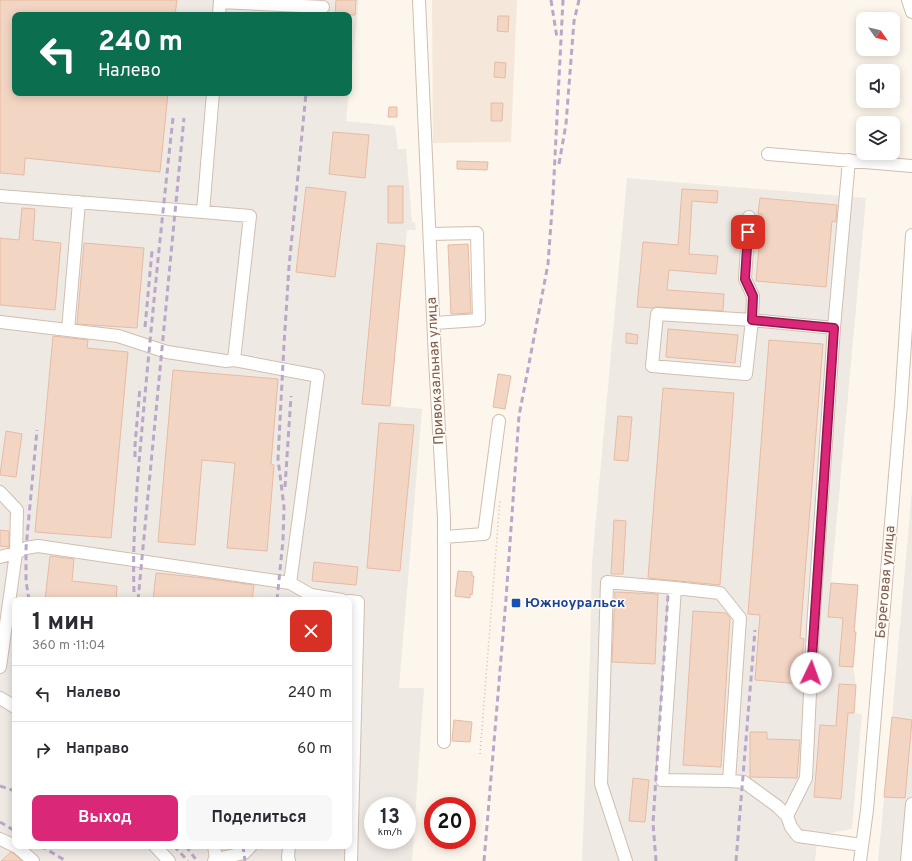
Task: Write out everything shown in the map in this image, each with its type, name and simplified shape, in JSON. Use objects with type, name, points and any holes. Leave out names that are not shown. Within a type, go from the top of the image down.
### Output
[{"type":"street","name":"Привокзальная улица","points":[[419,0],[444,518],[444,742]]},
{"type":"street","points":[[908,0],[912,12]]},
{"type":"street","points":[[219,12],[220,1],[323,7]]},
{"type":"street","points":[[202,212],[212,96]]},
{"type":"street","points":[[768,154],[912,166]]},
{"type":"street","points":[[787,816],[806,778],[813,628],[834,328],[849,160]]},
{"type":"street","points":[[0,196],[250,216],[234,360]]},
{"type":"street","points":[[68,330],[79,202]]},
{"type":"street","points":[[749,217],[745,279],[753,296],[752,320],[746,374],[652,366],[657,314],[752,320],[834,328]]},
{"type":"street","points":[[430,234],[477,233],[479,320],[434,323]]},
{"type":"street","name":"Береговая улица","points":[[860,861],[867,810],[907,404],[912,235]]},
{"type":"street","points":[[0,322],[118,336],[166,352],[226,361],[234,360],[318,376],[290,583]]},
{"type":"street","points":[[444,537],[484,534],[499,421]]},
{"type":"street","points":[[0,492],[17,510],[16,553],[0,667]]},
{"type":"street","points":[[0,557],[16,553],[26,548],[38,546],[290,583],[309,597]]},
{"type":"street","points":[[626,861],[601,784],[607,582],[720,593],[740,618],[729,781]]},
{"type":"street","points":[[675,588],[662,780],[744,782],[777,806],[787,816],[791,827],[798,836],[862,845]]},
{"type":"street","points":[[352,601],[358,602],[352,824]]},
{"type":"street","points":[[0,698],[12,705]]},
{"type":"street","points":[[907,861],[912,804]]},
{"type":"street","points":[[0,838],[12,844]]},
{"type":"street","points":[[19,849],[33,861]]},
{"type":"street","points":[[158,849],[169,861]]},
{"type":"street","points":[[214,849],[215,860],[244,853],[248,849]]},
{"type":"street","points":[[289,849],[289,861]]},
{"type":"street","points":[[351,849],[351,861]]},
{"type":"path","points":[[480,754],[501,492]]},
{"type":"shaded area","points":[[0,0],[359,0],[352,65],[352,12],[12,12],[12,96],[349,96],[346,121],[395,126],[398,149],[406,149],[412,222],[415,222],[416,230],[407,230],[390,406],[422,409],[399,688],[424,688],[416,803],[416,797],[364,797],[364,849],[413,849],[412,861],[0,861]]},
{"type":"shaded area","points":[[432,0],[517,0],[511,142],[433,143]]},
{"type":"shaded area","points":[[627,178],[866,198],[831,583],[858,585],[853,667],[856,685],[854,713],[862,714],[852,829],[818,835],[815,861],[582,861],[592,562]]},
{"type":"shaded area","points":[[912,490],[912,861],[878,861],[892,717]]},
{"type":"building","points":[[0,0],[177,0],[175,12],[12,12],[12,96],[168,96],[160,172],[25,158],[24,175],[0,173]]},
{"type":"building","points":[[336,0],[356,0],[355,15],[352,15],[352,12],[335,12]]},
{"type":"building","points":[[498,16],[509,16],[508,32],[497,31]]},
{"type":"building","points":[[495,62],[506,63],[505,78],[494,77]]},
{"type":"building","points":[[491,103],[503,103],[502,121],[491,121]]},
{"type":"building","points":[[389,107],[397,107],[397,117],[388,117]]},
{"type":"building","points":[[333,132],[369,135],[365,178],[329,174]]},
{"type":"building","points":[[457,161],[488,162],[487,170],[457,169]]},
{"type":"building","points":[[388,186],[403,186],[403,223],[388,223]]},
{"type":"building","points":[[306,187],[346,192],[335,277],[296,272]]},
{"type":"building","points":[[682,189],[718,191],[717,203],[692,201],[689,254],[718,256],[716,274],[669,270],[667,290],[724,294],[723,311],[637,307],[643,242],[678,245]]},
{"type":"building","points":[[760,198],[837,205],[836,222],[832,221],[826,287],[756,281],[762,214],[758,214]]},
{"type":"building","points":[[22,208],[35,209],[33,240],[61,243],[55,310],[0,305],[0,238],[19,240]]},
{"type":"building","points":[[84,243],[144,248],[137,328],[77,324]]},
{"type":"building","points":[[377,243],[405,246],[390,406],[362,404]]},
{"type":"building","points":[[468,244],[471,313],[451,314],[448,245]]},
{"type":"building","points":[[668,329],[738,335],[735,363],[666,357]]},
{"type":"building","points":[[626,333],[638,335],[637,344],[626,343]]},
{"type":"building","points":[[53,336],[88,340],[87,348],[128,352],[111,538],[35,532]]},
{"type":"building","points":[[769,340],[823,344],[800,638],[804,639],[800,684],[755,680],[760,615],[748,614]]},
{"type":"building","points":[[173,370],[278,379],[271,464],[274,465],[267,551],[227,548],[235,463],[202,460],[195,545],[158,542]]},
{"type":"building","points":[[498,374],[511,376],[505,409],[493,407]]},
{"type":"building","points":[[663,388],[734,393],[720,585],[648,578]]},
{"type":"building","points":[[618,416],[632,417],[628,461],[614,460]]},
{"type":"building","points":[[379,423],[414,425],[400,571],[367,568]]},
{"type":"building","points":[[6,431],[22,434],[16,477],[0,475]]},
{"type":"building","points":[[614,520],[626,521],[623,574],[611,574]]},
{"type":"building","points":[[0,530],[9,531],[9,547],[0,546]]},
{"type":"building","points":[[50,556],[74,559],[72,581],[117,586],[116,597],[45,597]]},
{"type":"building","points":[[314,562],[358,567],[356,585],[312,581]]},
{"type":"building","points":[[458,571],[472,572],[472,576],[474,576],[472,595],[470,594],[470,598],[455,596]]},
{"type":"building","points":[[156,573],[254,585],[252,597],[153,597]]},
{"type":"building","points":[[831,583],[858,585],[853,667],[839,666],[843,618],[828,617]]},
{"type":"building","points":[[615,592],[658,594],[655,664],[612,662]]},
{"type":"building","points":[[693,611],[726,613],[730,618],[721,767],[683,765]]},
{"type":"building","points":[[839,684],[856,685],[854,713],[848,713],[841,799],[814,797],[820,725],[836,726]]},
{"type":"building","points":[[892,717],[912,720],[905,798],[884,797]]},
{"type":"building","points":[[454,720],[472,722],[470,742],[452,741]]},
{"type":"building","points":[[750,732],[767,732],[767,739],[800,740],[797,778],[750,777]]},
{"type":"building","points":[[633,778],[649,780],[645,822],[629,821]]},
{"type":"building","points":[[11,852],[13,853],[22,861],[1,861]]},
{"type":"railway","points":[[551,0],[557,38]]},
{"type":"railway","points":[[484,861],[506,599],[519,416],[548,264],[563,0]]},
{"type":"railway","points":[[559,164],[566,124],[574,21],[579,0]]},
{"type":"railway","points":[[277,597],[283,540],[284,507],[278,459],[284,344],[289,267],[306,96]]},
{"type":"railway","points":[[134,592],[135,526],[139,461],[173,118]]},
{"type":"railway","points":[[138,597],[184,118]]},
{"type":"railway","points":[[145,327],[152,251]]},
{"type":"railway","points":[[135,457],[140,387]]},
{"type":"railway","points":[[285,487],[291,396]]},
{"type":"railway","points":[[29,597],[26,581],[26,548],[37,430]]},
{"type":"railway","points":[[656,861],[653,823],[668,595]]},
{"type":"railway","points":[[736,861],[755,630]]},
{"type":"railway","points":[[0,786],[12,790]]},
{"type":"railway","points":[[0,822],[12,829]]},
{"type":"railway","points":[[46,849],[66,861]]},
{"type":"railway","points":[[177,849],[188,861]]},
{"type":"railway","points":[[188,849],[197,861]]},
{"type":"railway","points":[[243,849],[245,861]]},
{"type":"place","name":"Южноуральск","points":[[516,603]]},
{"type":"route","points":[[748,232],[745,279],[753,296],[752,320],[834,328],[811,673]]}]
